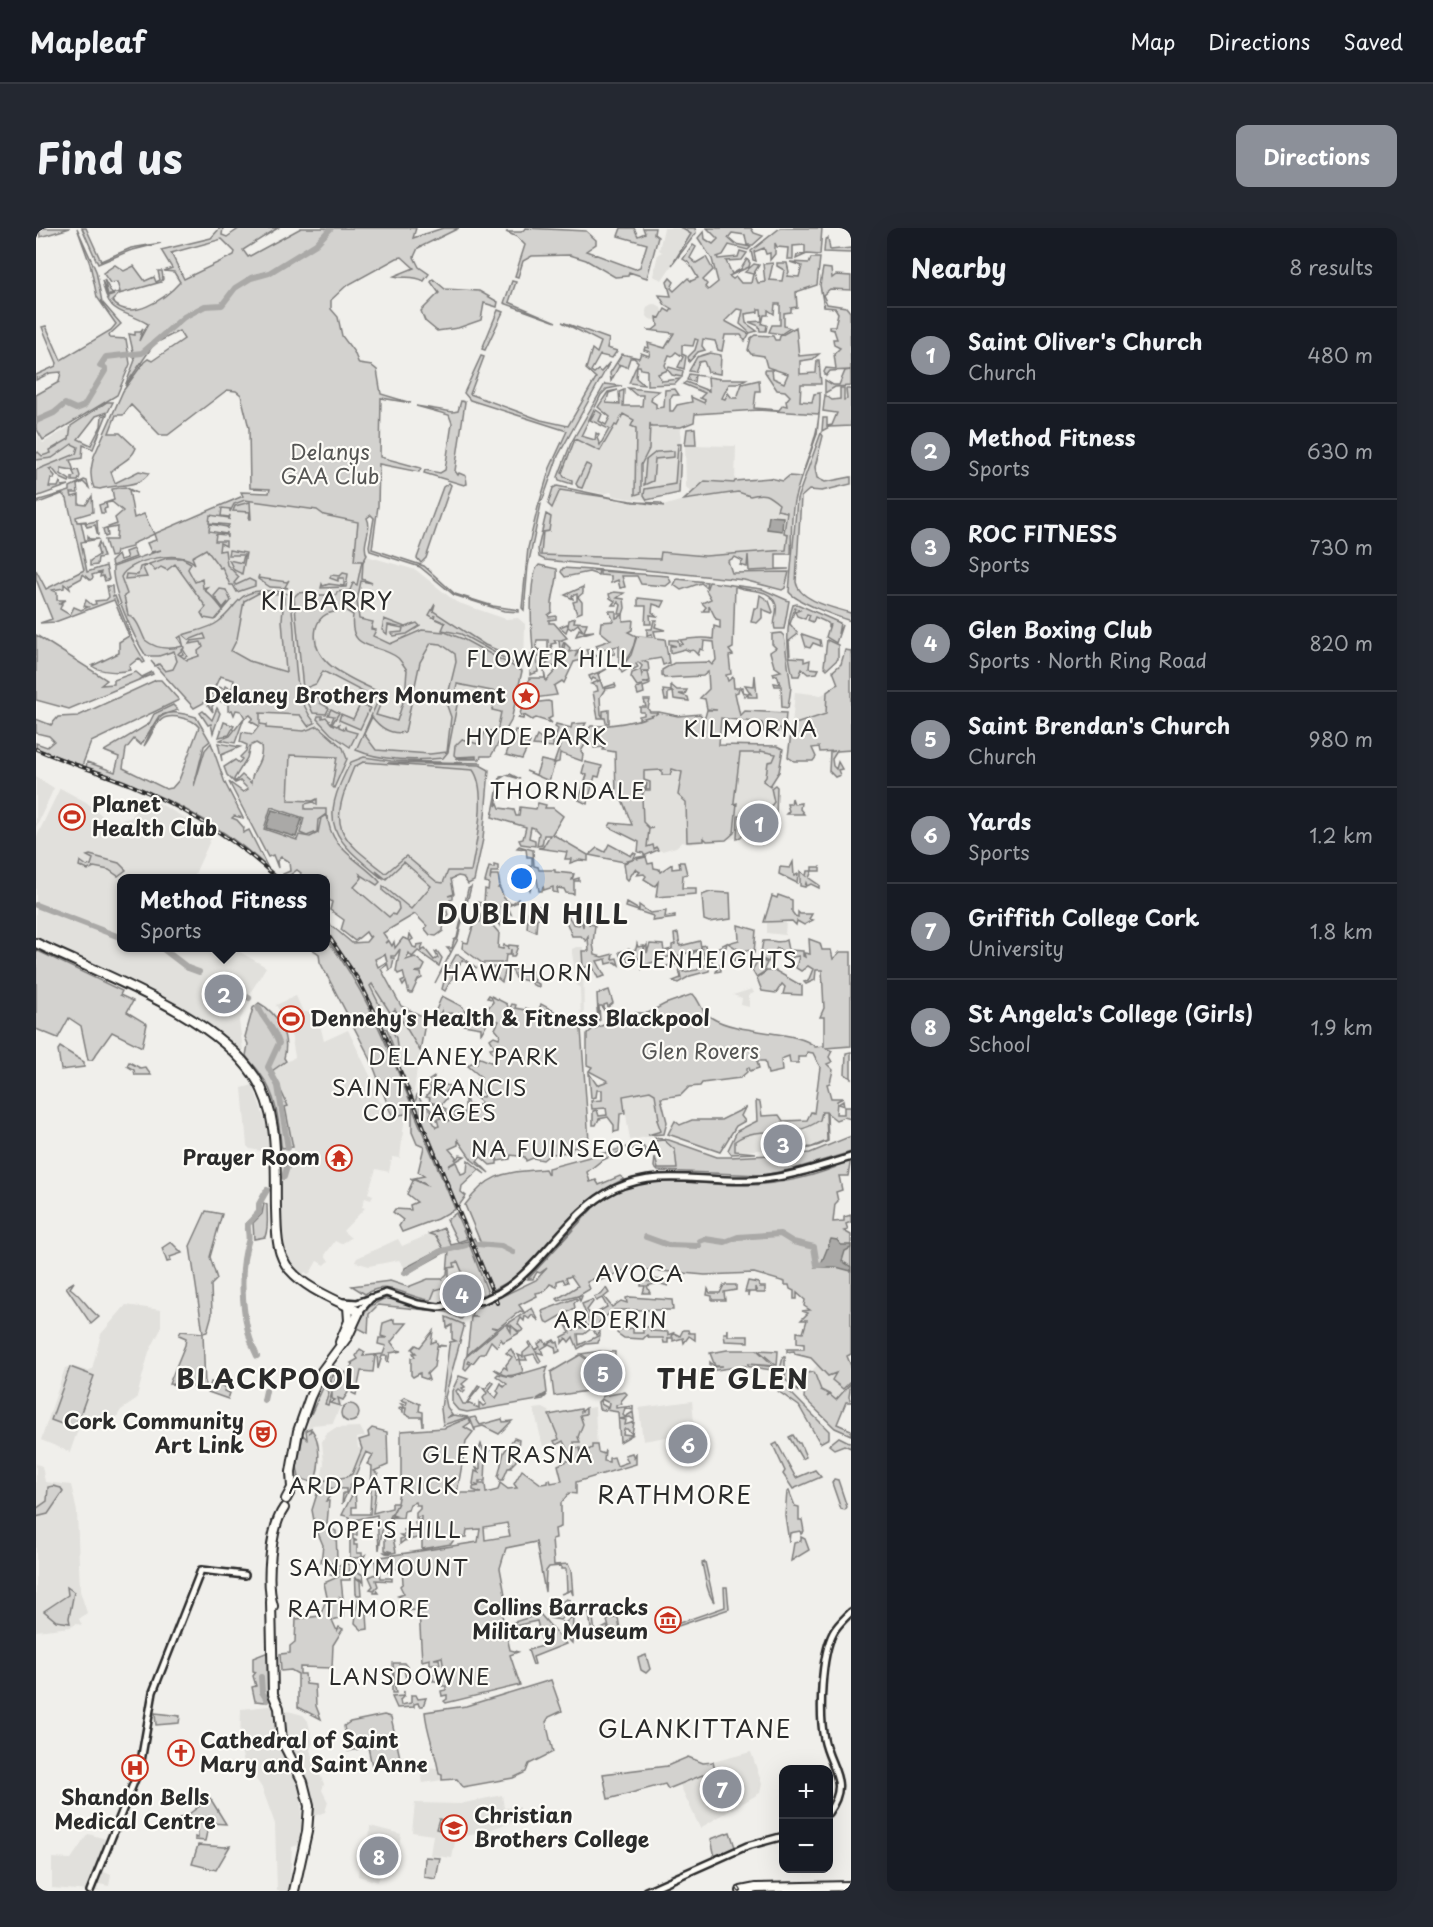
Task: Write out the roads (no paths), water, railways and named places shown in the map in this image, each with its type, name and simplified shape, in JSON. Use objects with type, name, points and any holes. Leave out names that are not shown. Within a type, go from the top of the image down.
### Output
[{"type":"highway","points":[[36,943],[168,1006],[229,1047],[255,1076],[264,1093],[272,1121],[279,1248],[286,1266],[304,1282],[359,1312],[350,1333],[320,1375],[298,1431],[295,1473],[291,1480],[270,1558],[271,1602],[274,1612],[272,1622],[273,1694],[283,1745],[303,1782],[309,1806],[308,1832],[296,1873],[294,1891]]},
{"type":"highway","points":[[339,1346],[347,1326],[345,1304]]},
{"type":"highway","points":[[742,1891],[754,1888],[851,1886]]},
{"type":"main road","points":[[345,1304],[357,1303],[391,1293],[418,1304],[439,1307],[484,1300],[500,1293],[531,1270],[591,1205],[622,1186],[663,1176],[732,1180],[766,1179],[796,1174],[851,1157]]},
{"type":"main road","points":[[347,1326],[372,1297]]},
{"type":"main road","points":[[90,1891],[143,1757],[153,1692],[201,1570],[245,1575]]},
{"type":"main road","points":[[833,1806],[840,1787],[824,1736],[824,1671],[832,1634],[851,1612]]},
{"type":"main road","points":[[646,1891],[747,1846],[779,1837]]},
{"type":"waterway","points":[[36,421],[54,413],[65,404],[76,409],[84,406],[105,371],[105,368],[100,366],[106,357],[142,353],[184,317],[205,306],[222,305],[235,288],[251,278],[269,273],[316,244],[331,228]]},
{"type":"waterway","points":[[36,905],[117,936]]},
{"type":"waterway","points":[[167,952],[188,968],[199,972]]},
{"type":"waterway","points":[[231,988],[249,998]]},
{"type":"waterway","points":[[258,1007],[279,1043],[268,1067],[278,1086],[288,1148]]},
{"type":"waterway","points":[[284,1177],[289,1160]]},
{"type":"waterway","points":[[257,1356],[248,1330],[242,1284],[249,1240],[248,1224],[259,1212],[259,1204],[267,1190]]},
{"type":"waterway","points":[[700,1241],[705,1239],[725,1242],[738,1237],[780,1234],[793,1242],[814,1247],[817,1265],[825,1264]]},
{"type":"waterway","points":[[646,1237],[668,1245],[699,1246]]},
{"type":"waterway","points":[[477,1244],[501,1246],[513,1252]]},
{"type":"waterway","points":[[405,1273],[439,1252],[466,1245]]},
{"type":"waterway","points":[[264,1400],[266,1391]]},
{"type":"waterway","points":[[261,1677],[262,1692],[267,1700]]},
{"type":"railway","points":[[36,749],[131,785],[190,814],[244,850],[273,874]]},
{"type":"railway","points":[[330,938],[359,981],[381,1025],[497,1303]]},
{"type":"place","name":"Delaney Brothers Monument","points":[[526,696]]},
{"type":"place","name":"Planet Health Club","points":[[72,817]]},
{"type":"place","name":"Saint Oliver's Church","points":[[759,823]]},
{"type":"place","name":"Method Fitness","points":[[224,994]]},
{"type":"place","name":"Dennehy's Health & Fitness Blackpool","points":[[291,1019]]},
{"type":"place","name":"ROC FITNESS","points":[[783,1144]]},
{"type":"place","name":"Prayer Room","points":[[339,1158]]},
{"type":"place","name":"Glen Boxing Club","points":[[462,1294]]},
{"type":"place","name":"Saint Brendan's Church","points":[[603,1373]]},
{"type":"place","name":"Cork Community Art Link","points":[[263,1434]]},
{"type":"place","name":"Yards","points":[[688,1444]]},
{"type":"place","name":"Collins Barracks Military Museum","points":[[668,1620]]},
{"type":"place","name":"Cathedral of Saint Mary and Saint Anne","points":[[181,1753]]},
{"type":"place","name":"Shandon Bells Medical Centre","points":[[135,1768]]},
{"type":"place","name":"Griffith College Cork","points":[[722,1789]]},
{"type":"place","name":"Christian Brothers College","points":[[454,1828]]},
{"type":"place","name":"St Angela's College (Girls)","points":[[379,1856]]},
{"type":"district","name":"KILBARRY","points":[[327,602]]},
{"type":"district","name":"FLOWER HILL","points":[[550,659]]},
{"type":"district","name":"KILMORNA","points":[[751,729]]},
{"type":"district","name":"HYDE PARK","points":[[537,737]]},
{"type":"district","name":"THORNDALE","points":[[568,791]]},
{"type":"district","name":"DUBLIN HILL","points":[[533,915]]},
{"type":"district","name":"GLENHEIGHTS","points":[[708,960]]},
{"type":"district","name":"HAWTHORN","points":[[518,973]]},
{"type":"district","name":"DELANEY PARK","points":[[464,1057]]},
{"type":"district","name":"SAINT FRANCIS COTTAGES","points":[[430,1100]]},
{"type":"district","name":"NA FUINSEOGA","points":[[567,1149]]},
{"type":"district","name":"AVOCA","points":[[640,1274]]},
{"type":"district","name":"ARDERIN","points":[[611,1320]]},
{"type":"district","name":"BLACKPOOL","points":[[269,1380]]},
{"type":"district","name":"THE GLEN","points":[[733,1380]]},
{"type":"district","name":"GLENTRASNA","points":[[508,1455]]},
{"type":"district","name":"ARD PATRICK","points":[[374,1486]]},
{"type":"district","name":"RATHMORE","points":[[675,1496]]},
{"type":"district","name":"POPE'S HILL","points":[[387,1530]]},
{"type":"district","name":"SANDYMOUNT","points":[[379,1568]]},
{"type":"district","name":"RATHMORE","points":[[359,1609]]},
{"type":"district","name":"LANSDOWNE","points":[[410,1677]]},
{"type":"district","name":"GLANKITTANE","points":[[695,1730]]},
{"type":"park label","name":"Delanys GAA Club","points":[[330,465]]},
{"type":"park label","name":"Glen Rovers","points":[[700,1052]]}]
